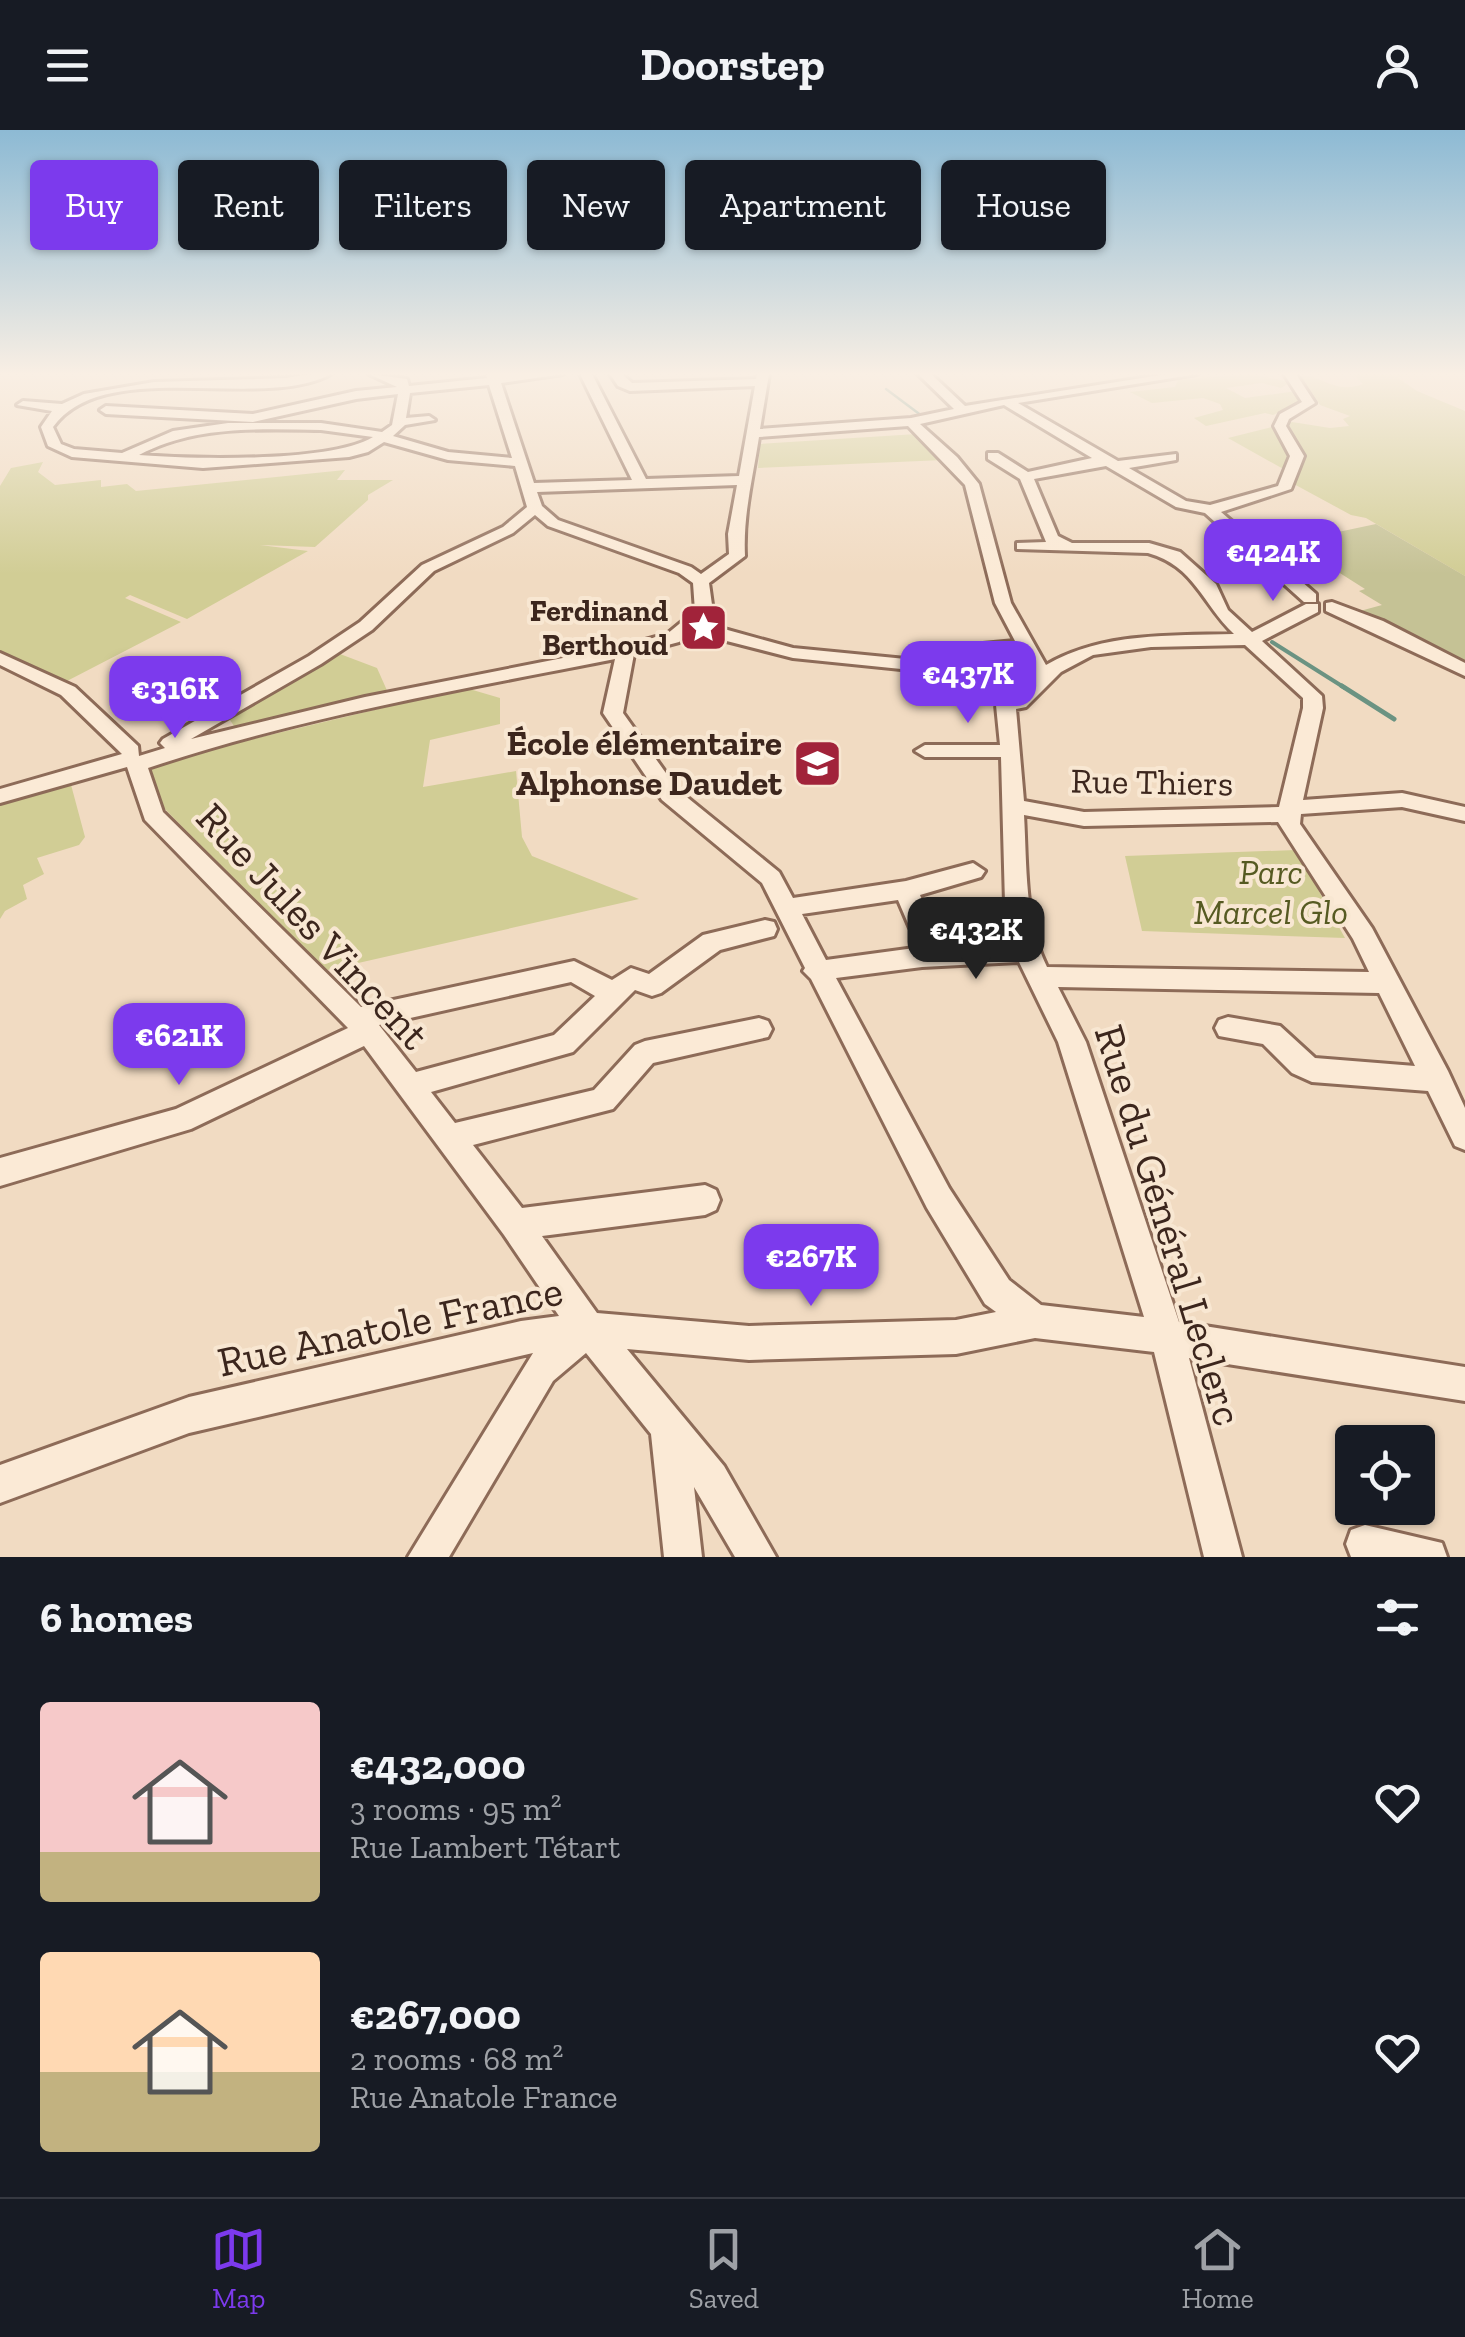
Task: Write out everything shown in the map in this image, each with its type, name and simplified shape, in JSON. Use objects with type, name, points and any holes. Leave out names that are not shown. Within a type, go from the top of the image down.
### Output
[{"type":"street","points":[[53,441],[55,446],[72,453],[213,464],[349,453],[376,441]]},
{"type":"street","points":[[125,458],[146,443],[157,441]]},
{"type":"street","points":[[391,441],[437,454],[496,463],[520,462]]},
{"type":"street","points":[[513,441],[535,508],[553,523],[685,570],[701,582],[704,612],[717,633]]},
{"type":"street","points":[[619,441],[641,484]]},
{"type":"street","points":[[701,582],[737,556],[736,534],[754,441]]},
{"type":"street","points":[[931,441],[972,484],[1003,603],[1045,679]]},
{"type":"street","points":[[1073,441],[1181,504],[1210,510],[1277,492],[1291,477],[1297,456],[1288,441]]},
{"type":"street","points":[[994,456],[1026,477],[1046,533],[1068,548]]},
{"type":"street","points":[[1026,477],[1095,461],[1112,464],[1172,457]]},
{"type":"street","points":[[527,488],[748,480]]},
{"type":"street","points":[[137,756],[169,744],[306,666],[366,626],[428,568],[508,530],[535,508]]},
{"type":"street","points":[[1210,510],[1311,603],[1325,610],[1332,607],[1465,670]]},
{"type":"street","points":[[1024,546],[1149,548],[1174,555],[1210,588],[1220,612],[1313,700],[1289,824],[1364,935],[1465,1137]]},
{"type":"street","points":[[0,796],[137,756],[673,638],[717,633],[793,653],[991,688],[1019,704],[1070,659],[1108,646],[1251,639],[1311,603]]},
{"type":"street","points":[[673,638],[704,612]]},
{"type":"street","name":"Rue du Général Leclerc","points":[[1025,646],[975,640],[1011,750],[1017,903],[1034,964],[1072,1042],[1168,1337],[1223,1557]]},
{"type":"street","points":[[626,651],[613,713],[670,795],[771,878],[816,971],[948,1214],[997,1292],[1034,1321]]},
{"type":"street","points":[[0,658],[68,691],[137,756]]},
{"type":"street","points":[[169,744],[210,740]]},
{"type":"street","points":[[924,752],[1011,750]]},
{"type":"street","name":"Rue Jules Vincent","points":[[137,756],[153,815],[361,1024],[515,1224],[588,1329],[711,1479],[757,1557]]},
{"type":"street","name":"Rue Thiers","points":[[1014,806],[1084,819],[1289,811],[1402,800],[1465,814]]},
{"type":"street","points":[[786,908],[906,890],[973,872]]},
{"type":"street","points":[[906,890],[923,938]]},
{"type":"street","points":[[410,1086],[564,1044],[631,978],[652,986],[712,942],[765,928]]},
{"type":"street","points":[[816,971],[923,938],[1034,964],[1390,983]]},
{"type":"street","points":[[0,1173],[182,1120],[361,1024],[574,971],[614,994]]},
{"type":"street","points":[[1228,1028],[1270,1034],[1312,1070],[1438,1080]]},
{"type":"street","points":[[447,1138],[603,1100],[645,1053],[759,1029]]},
{"type":"street","points":[[515,1224],[704,1200]]},
{"type":"street","name":"Rue Anatole France","points":[[0,1484],[189,1415],[521,1338],[588,1329],[749,1343],[956,1338],[1034,1321],[1168,1337],[1465,1384]]},
{"type":"street","points":[[426,1557],[541,1370],[588,1329]]},
{"type":"street","points":[[668,1426],[684,1557]]},
{"type":"street","points":[[1364,1544],[1428,1557]]},
{"type":"green space","points":[[924,441],[944,460],[758,468],[760,444]]},
{"type":"green space","points":[[1233,441],[1465,441],[1465,576],[1366,518],[1351,515],[1292,483],[1294,475]]},
{"type":"green space","points":[[43,462],[38,472],[55,485],[101,480],[101,487],[127,484],[136,491],[345,470],[337,480],[393,480],[368,495],[368,500],[315,547],[260,545],[308,551],[187,619],[130,595],[125,598],[181,622],[67,681],[0,652],[0,486],[11,468]]},
{"type":"green space","points":[[340,654],[377,668],[389,695],[236,729],[228,717]]},
{"type":"green space","points":[[466,688],[500,698],[500,724],[430,740],[423,787],[516,771],[522,837],[532,856],[639,899],[323,971],[161,805],[148,771],[161,761]]},
{"type":"green space","points":[[70,781],[85,837],[79,845],[37,858],[44,874],[23,885],[27,899],[5,911],[0,919],[0,802]]},
{"type":"green space","name":"Parc Marcel Glo","points":[[1296,850],[1345,938],[1142,931],[1125,856]]},
{"type":"shaded area","points":[[1376,524],[1465,576],[1465,665],[1360,611],[1382,605],[1359,591],[1365,589],[1291,542]]},
{"type":"building","points":[[1019,656],[1030,676],[1011,693],[991,672],[990,658]]},
{"type":"waterway","points":[[1272,642],[1345,688]]},
{"type":"waterway","points":[[1342,686],[1394,719]]},
{"type":"place","name":"Ferdinand Berthoud","points":[[703,628]]},
{"type":"place","name":"École élémentaire Alphonse Daudet","points":[[817,763]]}]
